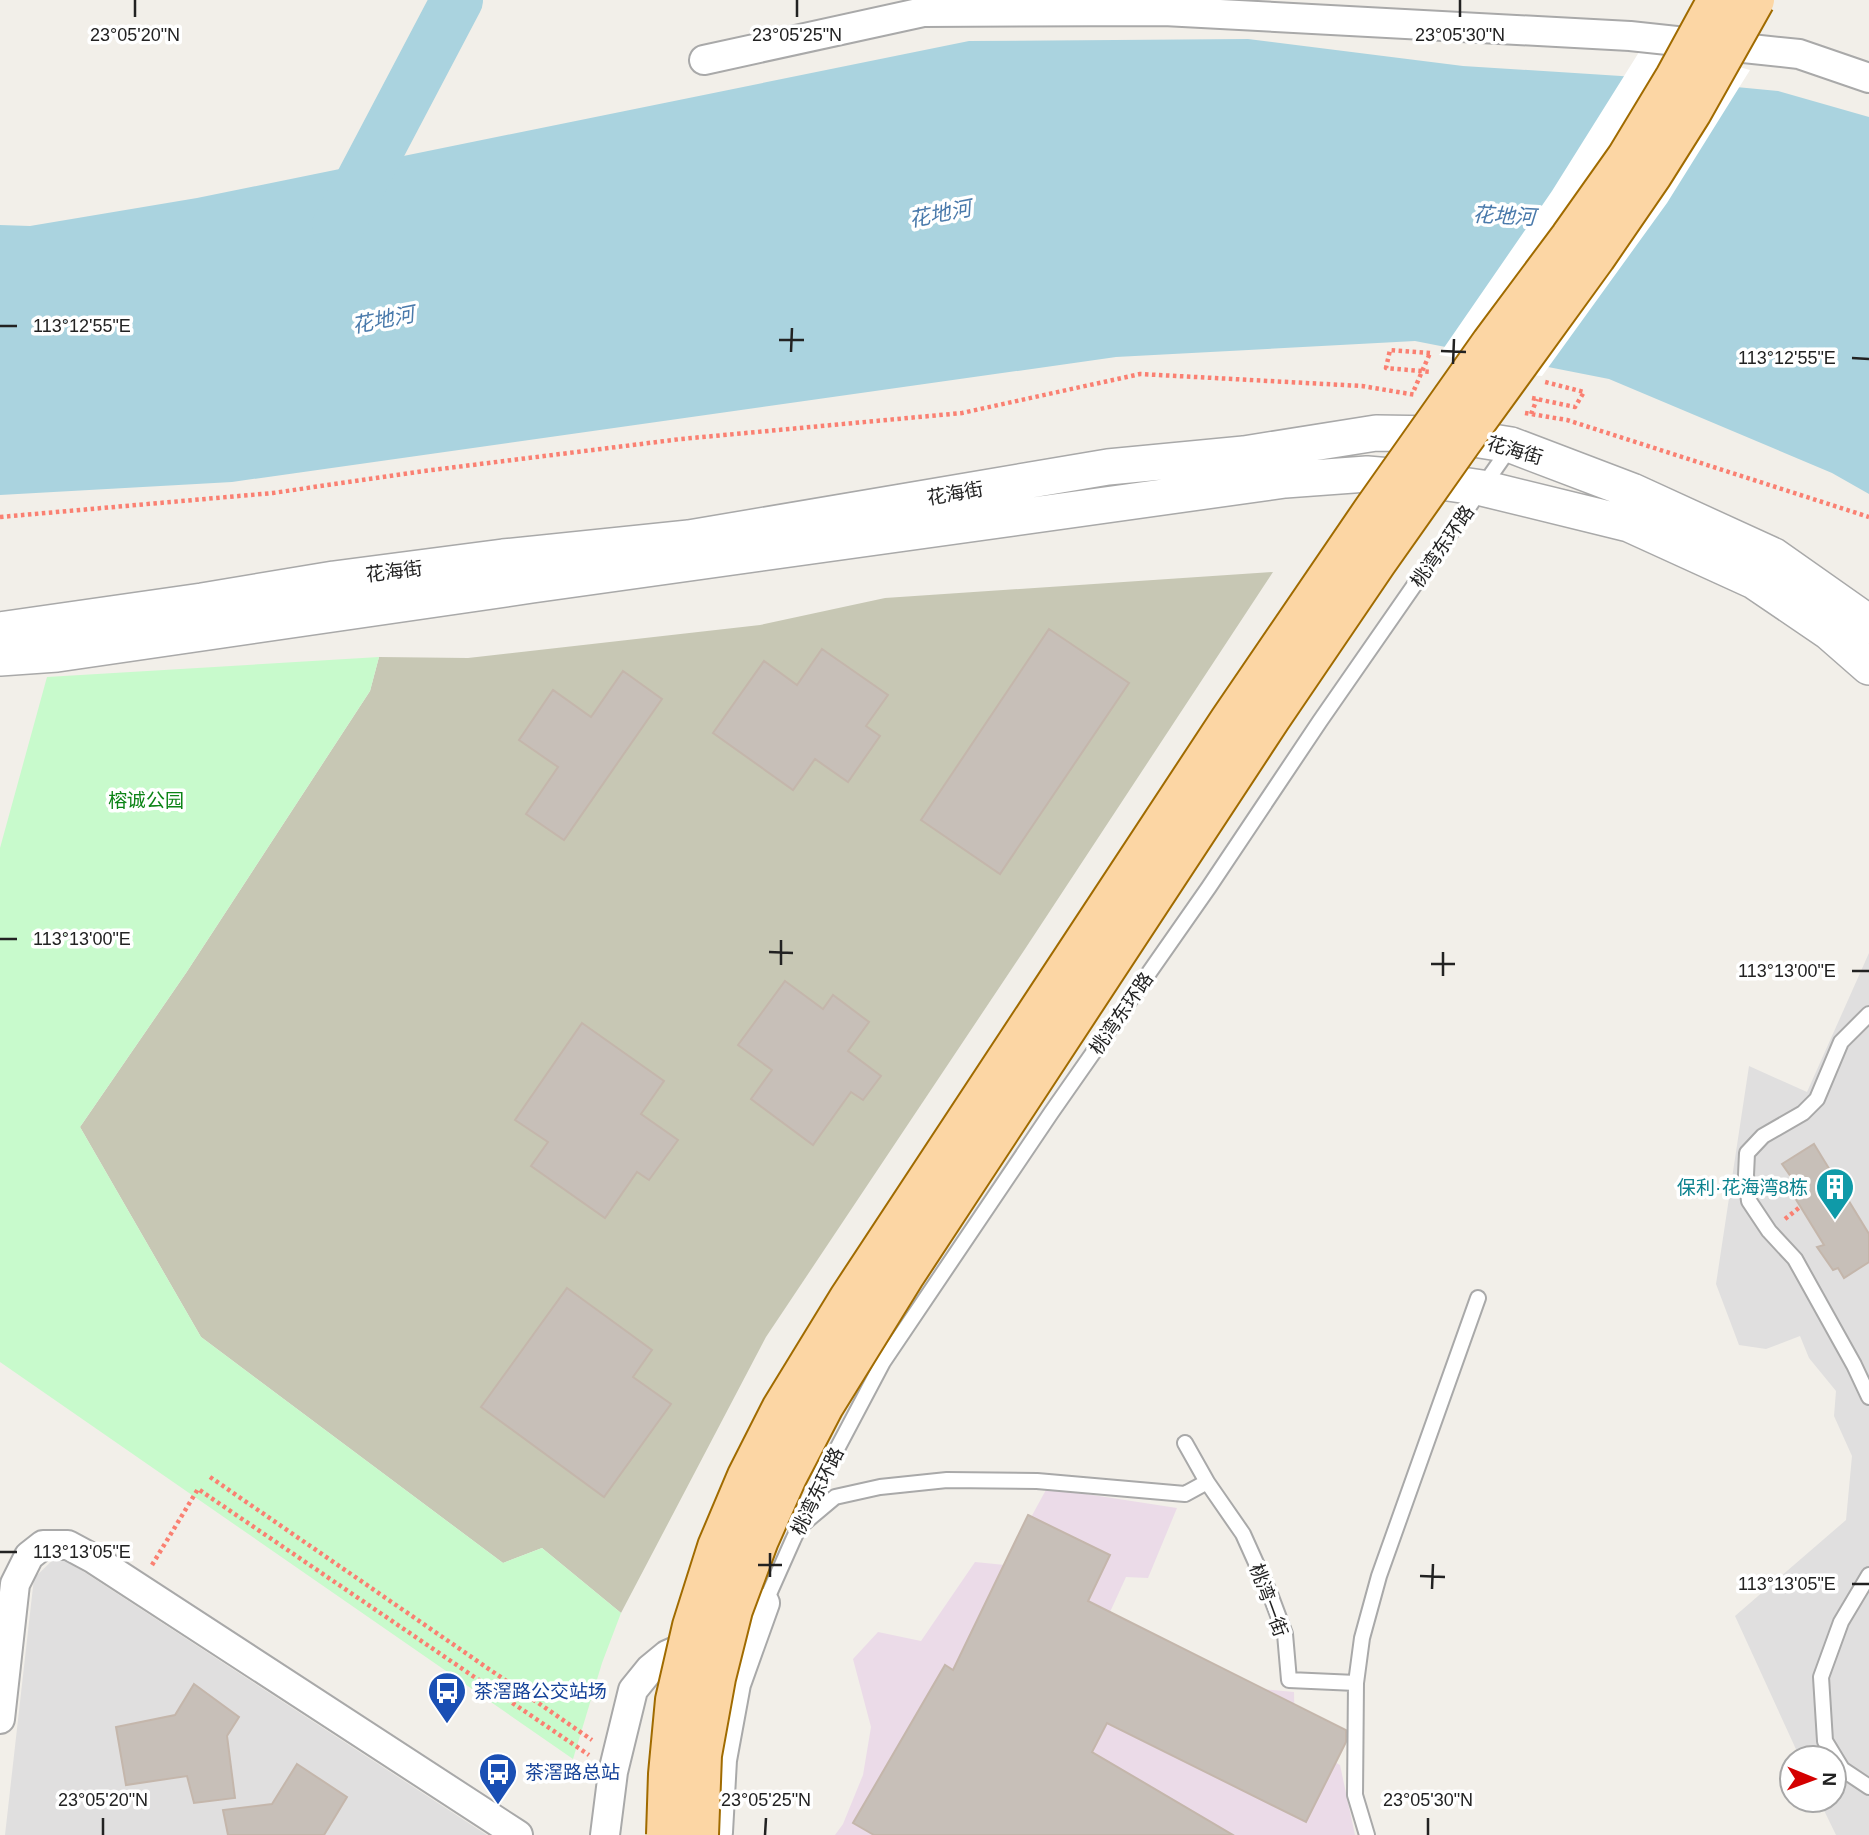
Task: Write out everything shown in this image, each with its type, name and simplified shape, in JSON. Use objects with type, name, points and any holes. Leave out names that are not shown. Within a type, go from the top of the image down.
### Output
[{"type":"main road","points":[[666,1835],[675,1700],[692,1626],[717,1547],[747,1476],[781,1409],[849,1298],[1229,721],[1491,343],[1626,158],[1717,0]]},
{"type":"main road","points":[[699,1835],[702,1755],[716,1678],[733,1610],[759,1540],[787,1477],[824,1406],[912,1263],[1271,718],[1392,541],[1653,174],[1692,112],[1755,0]]},
{"type":"street","points":[[704,60],[923,12],[1164,11],[1637,36],[1799,54],[1869,78]]},
{"type":"street","name":"花海街","points":[[0,630],[334,579],[503,557],[690,538],[1108,467],[1244,454],[1376,433],[1443,434],[1514,428],[1632,491],[1774,556],[1862,618],[1869,626]]},
{"type":"street","name":"花海街","points":[[0,658],[57,654],[1285,480],[1367,474],[1482,488],[1629,524],[1754,581],[1829,632],[1869,667]]},
{"type":"street","points":[[0,1719],[15,1584],[29,1556],[43,1545],[68,1545],[94,1559],[518,1835]]},
{"type":"street","points":[[605,1835],[616,1756],[633,1690],[650,1669],[667,1655],[710,1636],[765,1603]]},
{"type":"street","points":[[722,1760],[736,1684],[765,1603]]},
{"type":"street","points":[[628,1709],[644,1690],[660,1682],[688,1679],[704,1685],[720,1706],[723,1724],[718,1835]]},
{"type":"lane","name":"桃湾东环路","points":[[765,1603],[828,1466],[891,1350],[1482,488],[1514,428]]},
{"type":"lane","points":[[1869,1014],[1842,1042],[1817,1098],[1804,1113],[1763,1136],[1747,1153],[1746,1175],[1749,1201],[1769,1231],[1795,1259],[1869,1397]]},
{"type":"lane","points":[[1367,1835],[1355,1795],[1356,1683],[1362,1638],[1379,1576],[1478,1298]]},
{"type":"lane","name":"桃湾一街","points":[[1185,1443],[1207,1482],[1243,1534],[1270,1594],[1284,1634],[1289,1680],[1356,1683]]},
{"type":"lane","points":[[799,1526],[835,1497],[920,1482],[1037,1481],[1185,1494],[1207,1482]]},
{"type":"lane","points":[[1869,1575],[1841,1622],[1821,1678],[1825,1741],[1842,1769],[1869,1787]]},
{"type":"path","points":[[1413,394],[1430,353],[1390,350],[1386,368],[1436,373]]},
{"type":"path","points":[[0,517],[273,493],[681,439],[962,412],[1140,374],[1362,386],[1426,396]]},
{"type":"path","points":[[1531,398],[1575,407],[1584,392],[1545,382]]},
{"type":"path","points":[[1514,428],[1567,420],[1869,517]]},
{"type":"path","points":[[210,1477],[616,1756]]},
{"type":"path","points":[[138,1588],[198,1489],[576,1747]]},
{"type":"shaded area","points":[[1273,572],[766,1337],[621,1613],[542,1548],[503,1563],[201,1337],[80,1127],[186,973],[370,691],[379,657],[468,658],[760,625],[885,598]]},
{"type":"shaded area","points":[[1869,953],[1869,1835],[1836,1835],[1826,1814],[1848,1814],[1848,1744],[1794,1744],[1735,1616],[1846,1520],[1852,1456],[1834,1416],[1836,1391],[1809,1358],[1800,1336],[1766,1349],[1739,1345],[1716,1284],[1749,1066],[1807,1092]]},
{"type":"shaded area","points":[[1047,1488],[1177,1508],[1148,1578],[1126,1577],[1094,1647],[1200,1683],[1294,1692],[1295,1741],[1340,1765],[1355,1835],[835,1835],[843,1824],[863,1775],[871,1727],[853,1659],[878,1632],[921,1641],[975,1562],[1005,1565]]},
{"type":"shaded area","points":[[58,1555],[487,1835],[5,1835],[34,1578]]},
{"type":"green space","name":"榕诚公园","points":[[379,657],[370,691],[186,973],[80,1127],[201,1337],[503,1563],[542,1548],[621,1613],[602,1663],[573,1759],[0,1362],[0,848],[47,677]]},
{"type":"water","name":"花地河","points":[[1248,39],[1463,66],[1621,76],[1778,91],[1869,117],[1869,494],[1832,473],[1609,379],[1415,341],[1116,357],[232,482],[0,495],[0,225],[30,226],[197,198],[969,41]]},
{"type":"pier","points":[[1641,49],[1721,62],[1750,70],[1667,203],[1542,376],[1512,373],[1478,361],[1439,355],[1552,191]]},
{"type":"building","points":[[1049,629],[1129,683],[1000,874],[921,820]]},
{"type":"building","points":[[822,649],[888,695],[866,726],[880,736],[848,782],[815,759],[793,790],[713,733],[764,661],[797,685]]},
{"type":"building","points":[[623,671],[662,699],[564,840],[526,814],[558,767],[519,740],[553,690],[591,717]]},
{"type":"building","points":[[785,981],[823,1009],[833,995],[869,1022],[848,1051],[881,1076],[863,1100],[851,1092],[813,1145],[751,1099],[772,1070],[738,1045]]},
{"type":"building","points":[[582,1023],[664,1081],[641,1114],[678,1140],[649,1180],[637,1172],[605,1218],[531,1166],[548,1142],[515,1120]]},
{"type":"building","name":"保利·花海湾8栋","points":[[1814,1144],[1869,1234],[1869,1262],[1844,1278],[1838,1268],[1833,1270],[1817,1247],[1824,1245],[1789,1188],[1796,1184],[1782,1164]]},
{"type":"building","points":[[567,1288],[652,1350],[633,1377],[671,1404],[604,1497],[481,1407]]},
{"type":"building","points":[[1028,1515],[1110,1555],[1088,1601],[1346,1730],[1346,1742],[1306,1822],[1107,1723],[1092,1752],[1233,1835],[874,1835],[853,1823],[945,1665],[953,1670]]},
{"type":"building","points":[[194,1684],[239,1717],[227,1736],[235,1798],[194,1803],[187,1776],[126,1785],[116,1727],[175,1715]]},
{"type":"building","points":[[297,1764],[347,1797],[324,1835],[228,1835],[223,1810],[272,1804]]},
{"type":"waterway","points":[[338,226],[457,0]]},
{"type":"place","name":"保利·花海湾8栋","points":[[1835,1221]]},
{"type":"place","name":"茶滘路公交站场","points":[[447,1725]]},
{"type":"place","name":"茶滘路总站","points":[[498,1806]]}]
